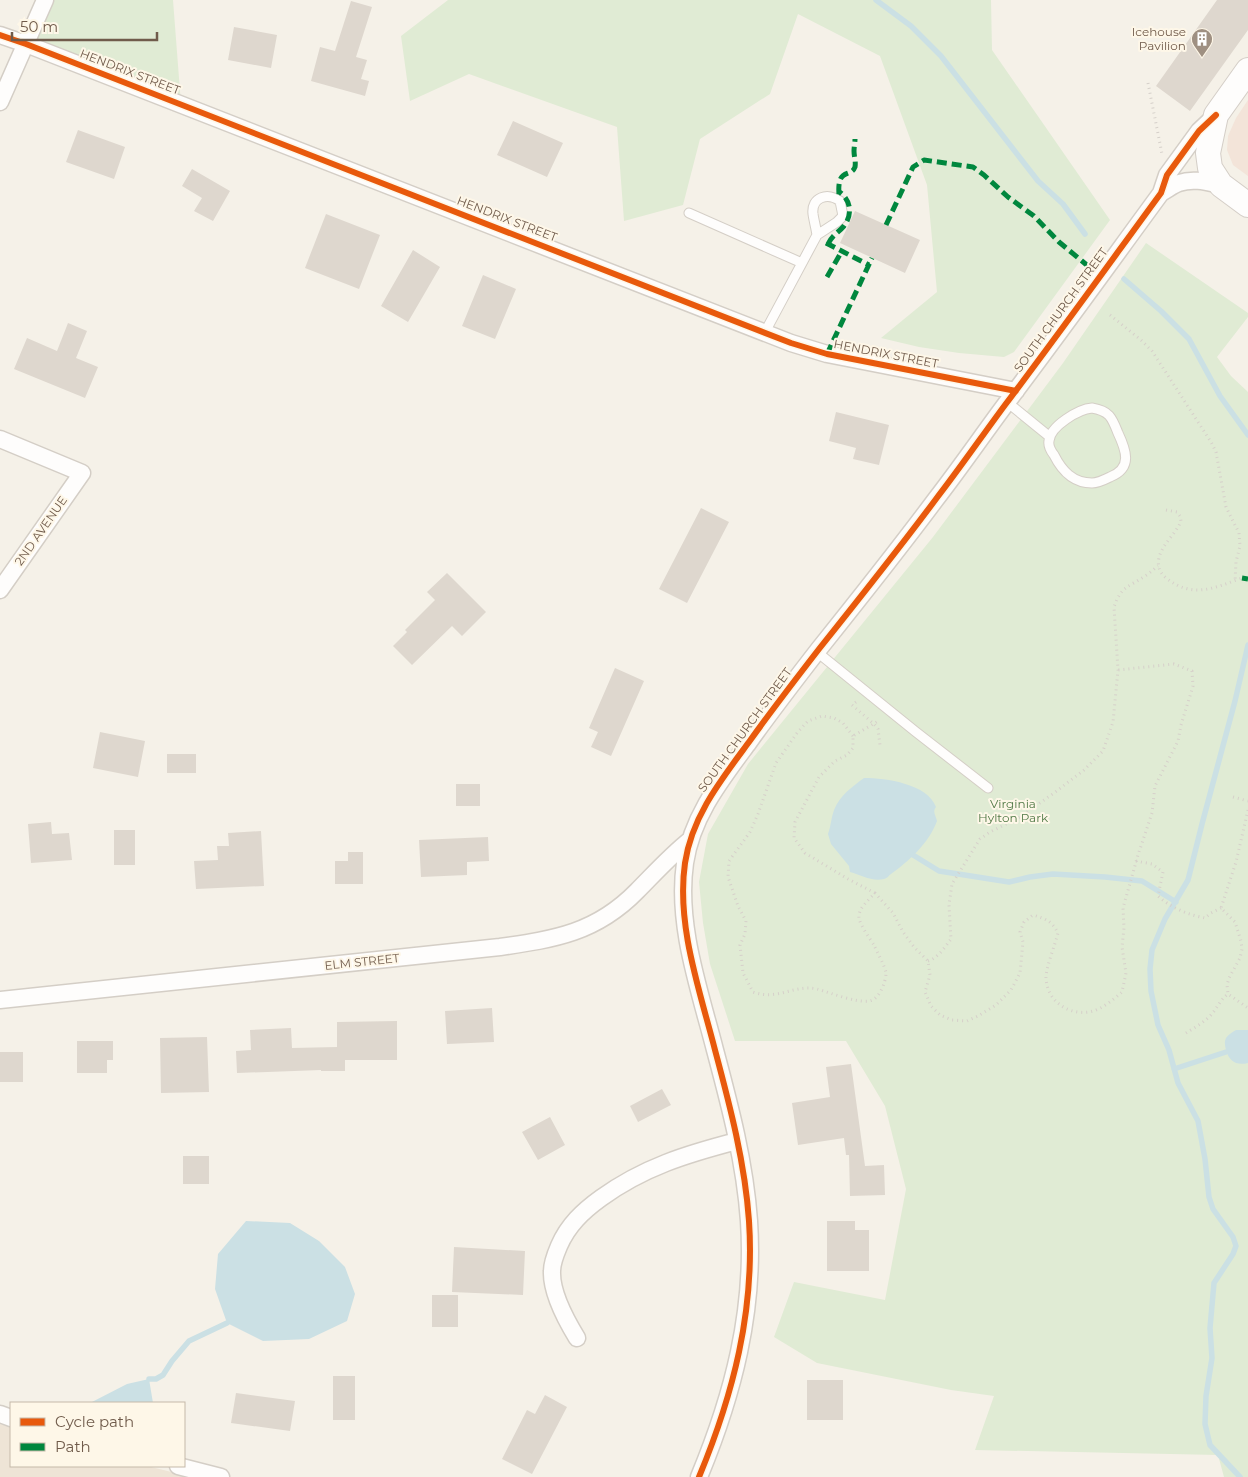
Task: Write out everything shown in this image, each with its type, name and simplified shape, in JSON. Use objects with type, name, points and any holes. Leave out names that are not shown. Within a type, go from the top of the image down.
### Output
[{"type":"main road","name":"SOUTH CHURCH STREET","points":[[1216,115],[1248,70]]},
{"type":"main road","points":[[1216,115],[1208,153],[1210,168],[1221,184],[1248,205]]},
{"type":"street","points":[[0,102],[46,0]]},
{"type":"street","name":"HENDRIX STREET","points":[[0,35],[791,343],[827,354],[1012,396]]},
{"type":"street","name":"SOUTH CHURCH STREET","points":[[700,1477],[721,1422],[732,1386],[742,1340],[748,1301],[749,1222],[745,1186],[731,1112],[691,956],[684,919],[683,878],[690,840],[702,810],[772,709],[937,498],[1161,193],[1167,174],[1199,131],[1216,115]]},
{"type":"street","points":[[1161,193],[1179,183],[1190,181],[1221,184]]},
{"type":"street","name":"2ND AVENUE","points":[[0,439],[82,472],[0,590]]},
{"type":"street","name":"ELM STREET","points":[[0,1000],[500,948],[539,942],[581,930],[610,915],[636,892],[664,862],[690,840]]},
{"type":"street","points":[[577,1338],[567,1323],[560,1306],[554,1289],[552,1271],[563,1237],[573,1222],[586,1209],[631,1178],[688,1154],[737,1142]]},
{"type":"street","points":[[182,1467],[221,1477]]},
{"type":"lane","points":[[765,332],[817,235],[838,222],[843,216],[840,201],[835,197],[826,195],[820,197],[814,204],[813,214],[817,235]]},
{"type":"lane","points":[[689,213],[802,262]]},
{"type":"lane","points":[[1012,396],[1050,437]]},
{"type":"lane","points":[[1098,409],[1110,415],[1125,448],[1127,460],[1114,476],[1092,483],[1080,481],[1070,477],[1059,465],[1048,442],[1050,437],[1058,426],[1080,411],[1098,409]]},
{"type":"lane","points":[[817,652],[890,712],[988,788]]},
{"type":"path","points":[[1148,83],[1164,162]]},
{"type":"path","points":[[1110,314],[1141,340],[1152,352],[1214,447],[1226,507],[1239,533],[1240,546],[1236,562],[1235,581]]},
{"type":"path","points":[[1166,510],[1177,512],[1181,521],[1159,556],[1158,566],[1162,575],[1185,590],[1194,591],[1217,588],[1242,578]]},
{"type":"path","points":[[928,961],[931,961],[943,950],[951,939],[949,905],[952,884],[980,839],[1020,817],[1054,793],[1084,770],[1103,751],[1113,722],[1118,670],[1114,607],[1122,590],[1158,566]]},
{"type":"path","points":[[875,893],[861,910],[859,919],[879,955],[886,973],[882,989],[876,998],[870,1001],[857,1000],[836,996],[816,989],[800,989],[769,996],[754,992],[743,973],[740,945],[745,934],[746,922],[728,877],[729,861],[750,832],[776,763],[796,733],[808,721],[822,716],[834,718],[842,723],[853,736],[853,748],[847,755],[834,761],[819,777],[795,822],[794,838],[805,853],[875,893],[893,913],[903,932],[928,961],[930,975],[925,992],[930,1006],[940,1015],[952,1020],[967,1021],[996,1005],[1010,990],[1020,972],[1023,942],[1020,932],[1024,922],[1033,915],[1055,925],[1058,933],[1046,977],[1048,989],[1056,1003],[1072,1011],[1090,1012],[1107,1004],[1122,992],[1126,972],[1122,948],[1123,908],[1152,813],[1155,786],[1178,741],[1193,686],[1192,671],[1174,664],[1118,670]]},
{"type":"path","points":[[866,692],[852,705],[874,724],[878,730],[880,745]]},
{"type":"path","points":[[853,736],[890,712]]},
{"type":"path","points":[[1233,797],[1248,801]]},
{"type":"path","points":[[1136,861],[1152,864],[1163,872],[1158,896],[1166,903],[1192,916],[1205,918],[1221,908],[1236,862],[1248,810]]},
{"type":"path","points":[[1221,908],[1235,922],[1242,949],[1240,958],[1229,978],[1227,985],[1228,994],[1248,1008]]},
{"type":"path","points":[[1241,941],[1248,940]]},
{"type":"path","points":[[1186,1033],[1208,1019],[1221,1000],[1228,994]]},
{"type":"shaded area","points":[[1248,100],[1248,176],[1233,165],[1227,150],[1228,136],[1236,118]]},
{"type":"shaded area","points":[[864,778],[894,781],[916,788],[932,799],[936,807],[934,812],[937,821],[924,844],[887,878],[880,880],[850,872],[849,866],[831,844],[828,834],[834,810],[840,800]]},
{"type":"shaded area","points":[[1236,1030],[1248,1030],[1248,1063],[1234,1062],[1227,1054],[1225,1040]]},
{"type":"shaded area","points":[[246,1221],[290,1223],[319,1241],[345,1267],[355,1294],[347,1321],[309,1339],[263,1341],[227,1323],[215,1289],[218,1254]]},
{"type":"shaded area","points":[[149,1379],[153,1402],[92,1402],[127,1384]]},
{"type":"shaded area","points":[[0,1424],[10,1427],[10,1467],[151,1467],[192,1477],[0,1477]]},
{"type":"green space","points":[[45,0],[173,0],[181,104],[26,44]]},
{"type":"green space","points":[[448,0],[991,0],[992,50],[1110,220],[1014,352],[1004,357],[959,353],[919,347],[881,338],[937,292],[927,185],[880,56],[798,14],[770,94],[700,139],[683,205],[624,221],[617,127],[469,74],[410,101],[401,36]]},
{"type":"green space","name":"Virginia Hylton Park","points":[[1146,243],[1248,313],[1248,317],[1217,357],[1231,376],[1248,392],[1248,1477],[1224,1477],[1218,1455],[975,1450],[994,1396],[951,1390],[817,1363],[774,1337],[794,1282],[885,1300],[906,1189],[885,1106],[846,1041],[735,1041],[710,964],[699,882],[708,834],[748,764],[933,537],[1063,363]]},
{"type":"building","name":"Icehouse Pavilion","points":[[1217,0],[1248,0],[1248,30],[1190,111],[1156,86]]},
{"type":"building","points":[[351,1],[372,7],[356,57],[367,60],[361,79],[369,81],[365,96],[311,81],[320,47],[335,51]]},
{"type":"building","points":[[234,27],[277,35],[271,68],[228,60]]},
{"type":"building","points":[[513,121],[563,143],[547,177],[497,155]]},
{"type":"building","points":[[78,130],[125,147],[114,179],[66,162]]},
{"type":"building","points":[[192,169],[230,191],[213,221],[194,211],[202,198],[182,186]]},
{"type":"building","points":[[855,211],[920,240],[905,273],[840,243]]},
{"type":"building","points":[[326,214],[380,235],[359,289],[305,268]]},
{"type":"building","points":[[413,250],[440,267],[408,322],[381,306]]},
{"type":"building","points":[[483,275],[516,289],[495,339],[462,326]]},
{"type":"building","points":[[68,323],[87,331],[76,358],[98,367],[85,398],[14,369],[27,338],[57,351]]},
{"type":"building","points":[[836,412],[889,425],[879,465],[853,459],[856,448],[829,441]]},
{"type":"building","points":[[701,508],[729,522],[687,603],[659,589]]},
{"type":"building","points":[[447,573],[486,612],[462,636],[452,626],[412,665],[393,646],[407,632],[405,630],[435,600],[427,592]]},
{"type":"building","points":[[615,668],[644,681],[611,756],[591,747],[598,732],[589,728]]},
{"type":"building","points":[[100,732],[145,741],[138,777],[93,768]]},
{"type":"building","points":[[167,754],[196,754],[196,773],[167,773]]},
{"type":"building","points":[[456,784],[480,784],[480,806],[456,806]]},
{"type":"building","points":[[51,822],[52,834],[69,833],[72,860],[31,863],[28,824]]},
{"type":"building","points":[[114,830],[135,830],[135,865],[114,865]]},
{"type":"building","points":[[261,831],[264,886],[196,889],[194,861],[218,860],[217,846],[229,846],[228,833]]},
{"type":"building","points":[[488,837],[489,861],[467,862],[467,875],[421,877],[419,840]]},
{"type":"building","points":[[348,852],[363,852],[363,884],[335,884],[335,861],[348,861]]},
{"type":"building","points":[[492,1008],[494,1042],[447,1044],[445,1011]]},
{"type":"building","points":[[397,1021],[397,1060],[345,1060],[345,1071],[237,1073],[236,1051],[251,1050],[250,1030],[291,1028],[292,1048],[337,1047],[337,1022]]},
{"type":"building","points":[[207,1037],[209,1092],[161,1093],[160,1038]]},
{"type":"building","points":[[77,1041],[113,1041],[113,1060],[107,1060],[107,1073],[77,1073]]},
{"type":"building","points":[[0,1052],[23,1052],[23,1082],[0,1082]]},
{"type":"building","points":[[851,1064],[865,1166],[884,1165],[885,1195],[850,1196],[849,1155],[846,1155],[844,1138],[798,1145],[792,1103],[830,1097],[826,1067]]},
{"type":"building","points":[[662,1089],[671,1105],[638,1122],[630,1106]]},
{"type":"building","points":[[550,1117],[565,1145],[538,1160],[522,1132]]},
{"type":"building","points":[[183,1156],[209,1156],[209,1184],[183,1184]]},
{"type":"building","points":[[827,1221],[855,1221],[855,1230],[869,1230],[869,1271],[827,1271]]},
{"type":"building","points":[[454,1247],[525,1251],[523,1295],[452,1292]]},
{"type":"building","points":[[432,1295],[458,1295],[458,1327],[432,1327]]},
{"type":"building","points":[[333,1376],[355,1376],[355,1420],[333,1420]]},
{"type":"building","points":[[807,1380],[843,1380],[843,1420],[807,1420]]},
{"type":"building","points":[[236,1393],[295,1401],[290,1431],[231,1423]]},
{"type":"building","points":[[545,1395],[567,1407],[532,1474],[502,1459],[527,1410],[535,1414]]},
{"type":"waterway","points":[[876,0],[911,26],[941,56],[1038,181],[1063,204],[1085,234]]},
{"type":"waterway","points":[[1124,279],[1161,311],[1189,339],[1220,396],[1248,435]]},
{"type":"waterway","points":[[1240,1477],[1210,1445],[1205,1424],[1206,1396],[1212,1358],[1210,1328],[1214,1283],[1233,1254],[1236,1246],[1233,1237],[1213,1209],[1209,1197],[1198,1121],[1178,1083],[1169,1050],[1158,1025],[1151,991],[1150,969],[1152,950],[1165,919],[1188,880],[1248,645]]},
{"type":"waterway","points":[[913,855],[939,871],[1009,882],[1053,874],[1142,881],[1176,902]]},
{"type":"waterway","points":[[1174,1069],[1226,1052]]},
{"type":"waterway","points":[[149,1379],[156,1379],[163,1375],[189,1341],[227,1323]]},
{"type":"marked path","points":[[839,194],[842,176],[851,172],[855,167],[855,139]]},
{"type":"marked path","points":[[886,225],[913,167],[924,160],[973,167],[1034,216],[1059,242],[1088,266]]},
{"type":"marked path","points":[[828,244],[844,226],[849,217],[848,202],[838,191]]},
{"type":"marked path","points":[[826,243],[869,265]]},
{"type":"marked path","points":[[827,277],[842,251]]},
{"type":"marked path","points":[[827,354],[872,258]]},
{"type":"marked path","points":[[1242,578],[1248,579]]},
{"type":"cycle path","points":[[0,35],[791,343],[827,354],[1016,391]]},
{"type":"cycle path","points":[[699,1477],[722,1415],[739,1352],[745,1320],[750,1254],[747,1199],[736,1135],[691,958],[687,934],[683,886],[685,863],[694,830],[709,799],[757,730],[954,476],[1161,193],[1167,175],[1199,131],[1216,115]]},
{"type":"place","name":"Icehouse Pavilion","points":[[1202,58]]}]
